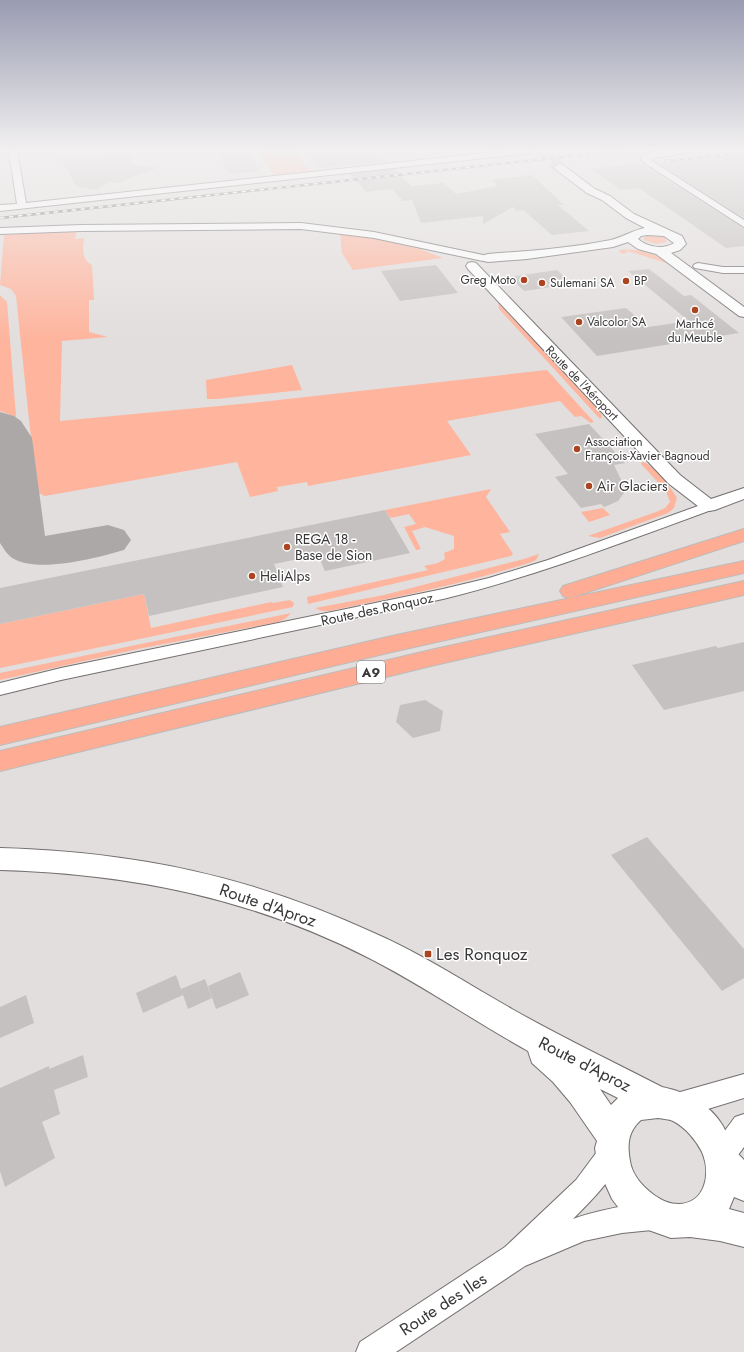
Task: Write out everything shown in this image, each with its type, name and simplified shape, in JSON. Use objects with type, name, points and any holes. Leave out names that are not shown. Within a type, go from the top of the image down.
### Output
[{"type":"highway","points":[[392,644],[603,581],[744,535]]},
{"type":"highway","name":"A9","points":[[0,736],[392,644],[744,567]]},
{"type":"highway","name":"A9","points":[[0,761],[435,657],[744,588]]},
{"type":"street","points":[[617,214],[630,224],[635,235],[633,242],[642,247]]},
{"type":"street","points":[[628,214],[638,221],[676,237],[679,240],[679,245],[684,255],[744,300]]},
{"type":"street","points":[[729,214],[744,224]]},
{"type":"street","name":"Route de l'Aéroport","points":[[0,231],[82,228],[301,226],[341,230],[485,258],[527,255],[608,244],[618,242],[647,231],[663,232]]},
{"type":"street","name":"Route de l'Aéroport","points":[[412,244],[454,257],[495,276],[540,339],[656,462],[674,479],[709,506]]},
{"type":"street","points":[[495,276],[532,259],[603,249],[642,247],[659,250],[671,249],[679,245]]},
{"type":"street","points":[[659,250],[744,313]]},
{"type":"street","points":[[485,258],[498,261],[495,276],[492,269],[483,270],[472,266],[470,264],[472,260],[485,258]]},
{"type":"street","points":[[698,266],[709,269],[741,270]]},
{"type":"street","points":[[717,280],[741,270]]},
{"type":"street","name":"Route des Ronquoz","points":[[0,689],[61,674],[413,601],[492,582],[553,563],[744,493]]},
{"type":"street","name":"Route d'Aproz","points":[[0,859],[88,863],[153,873],[213,887],[277,906],[313,919],[416,968],[559,1052],[666,1103]]},
{"type":"street","name":"Route d'Aproz","points":[[513,1026],[558,1065],[582,1089],[611,1145]]},
{"type":"street","points":[[744,1086],[698,1100],[645,1103],[634,1107],[629,1110],[616,1124],[611,1145],[613,1166],[625,1191],[634,1201],[656,1217],[674,1221],[690,1220],[720,1224],[744,1230]]},
{"type":"street","points":[[666,1103],[685,1110],[703,1126],[717,1146],[721,1159],[723,1174],[721,1187],[717,1198],[706,1212],[690,1220]]},
{"type":"street","points":[[721,1159],[744,1126]]},
{"type":"street","name":"Route des Iles","points":[[515,1257],[585,1189],[611,1145]]},
{"type":"street","points":[[721,1159],[744,1184]]},
{"type":"street","name":"Route des Iles","points":[[370,1352],[515,1257],[584,1228],[622,1220],[656,1217]]},
{"type":"shaded area","points":[[77,230],[75,239],[84,238],[84,257],[88,263],[92,265],[94,300],[89,300],[89,332],[108,337],[62,341],[60,421],[251,403],[547,370],[594,422],[591,423],[581,416],[575,417],[560,401],[447,421],[471,455],[308,486],[307,482],[277,487],[278,491],[250,497],[237,462],[45,496],[39,493],[30,429],[16,296],[11,289],[0,285],[4,235]]},
{"type":"shaded area","points":[[340,233],[420,249],[443,258],[353,270],[342,253]]},
{"type":"shaded area","points":[[653,235],[664,237],[667,242],[656,244],[643,239],[646,236]]},
{"type":"shaded area","points":[[620,250],[646,252],[669,264],[628,251],[624,254],[619,252]]},
{"type":"shaded area","points":[[0,295],[7,302],[16,417],[0,411]]},
{"type":"shaded area","points":[[498,302],[600,412],[602,417],[600,419],[499,309]]},
{"type":"shaded area","points":[[292,365],[302,390],[207,399],[206,380]]},
{"type":"shaded area","points":[[642,462],[646,463],[656,471],[675,494],[677,498],[674,508],[668,513],[600,538],[588,536],[656,512],[665,508],[670,502],[666,491],[641,464]]},
{"type":"shaded area","points":[[491,489],[486,497],[510,532],[500,534],[513,554],[511,556],[308,604],[307,597],[428,570],[424,566],[438,563],[445,559],[444,553],[454,549],[454,536],[425,527],[412,531],[421,549],[416,550],[404,527],[416,524],[409,514],[390,518],[385,510]]},
{"type":"shaded area","points":[[603,508],[610,515],[589,522],[581,512]]},
{"type":"shaded area","points":[[539,554],[536,560],[532,562],[457,583],[329,611],[322,611],[315,608],[384,595]]},
{"type":"shaded area","points":[[144,594],[151,628],[271,602],[273,603],[290,600],[294,603],[293,607],[0,668],[0,624]]},
{"type":"shaded area","points":[[291,613],[285,619],[278,622],[138,649],[0,680],[0,673]]},
{"type":"building","points":[[418,214],[500,214],[483,224],[483,216],[421,223]]},
{"type":"building","points":[[528,214],[569,214],[589,231],[552,235]]},
{"type":"building","points":[[677,214],[722,214],[744,228],[744,246],[726,248]]},
{"type":"building","points":[[738,214],[744,214],[744,218]]},
{"type":"building","points":[[436,265],[458,293],[400,301],[381,271]]},
{"type":"building","points":[[649,269],[684,296],[691,295],[739,333],[597,356],[561,317],[626,308],[648,327],[689,321],[628,271]]},
{"type":"building","points":[[557,270],[572,284],[524,291],[510,277]]},
{"type":"building","points":[[589,424],[625,463],[614,465],[624,486],[624,493],[618,501],[604,507],[601,504],[581,508],[555,477],[568,474],[535,434]]},
{"type":"building","points":[[385,510],[410,553],[325,571],[318,555],[274,564],[283,587],[149,616],[144,594],[0,624],[0,588]]},
{"type":"building","points":[[744,642],[744,691],[664,710],[632,665],[716,646],[718,648]]},
{"type":"building","points":[[425,700],[443,711],[440,731],[413,738],[396,722],[400,705]]},
{"type":"building","points":[[647,837],[744,949],[744,978],[722,991],[611,855]]},
{"type":"building","points":[[240,972],[249,995],[216,1009],[208,986]]},
{"type":"building","points":[[176,975],[183,995],[143,1013],[136,993]]},
{"type":"building","points":[[205,979],[212,998],[188,1009],[181,989]]},
{"type":"building","points":[[26,995],[34,1023],[0,1038],[0,1007]]},
{"type":"building","points":[[83,1055],[88,1077],[54,1090],[60,1114],[42,1122],[55,1158],[5,1187],[0,1171],[0,1088],[49,1066],[49,1069]]},
{"type":"taxiway","points":[[0,424],[7,430],[12,438],[23,543],[31,549],[46,551],[108,540]]},
{"type":"railway","points":[[0,218],[36,214]]},
{"type":"place","name":"Greg Moto","points":[[524,280]]},
{"type":"place","name":"BP","points":[[626,281]]},
{"type":"place","name":"Sulemani SA","points":[[542,283]]},
{"type":"place","name":"Marhcé du Meuble","points":[[695,310]]},
{"type":"place","name":"Valcolor SA","points":[[579,322]]},
{"type":"place","name":"Association François-Xavier Bagnoud","points":[[577,449]]},
{"type":"place","name":"Air Glaciers","points":[[589,486]]},
{"type":"place","name":"REGA 18 - Base de Sion","points":[[287,547]]},
{"type":"place","name":"HeliAlps","points":[[252,576]]},
{"type":"place","name":"Les Ronquoz","points":[[428,954]]}]
